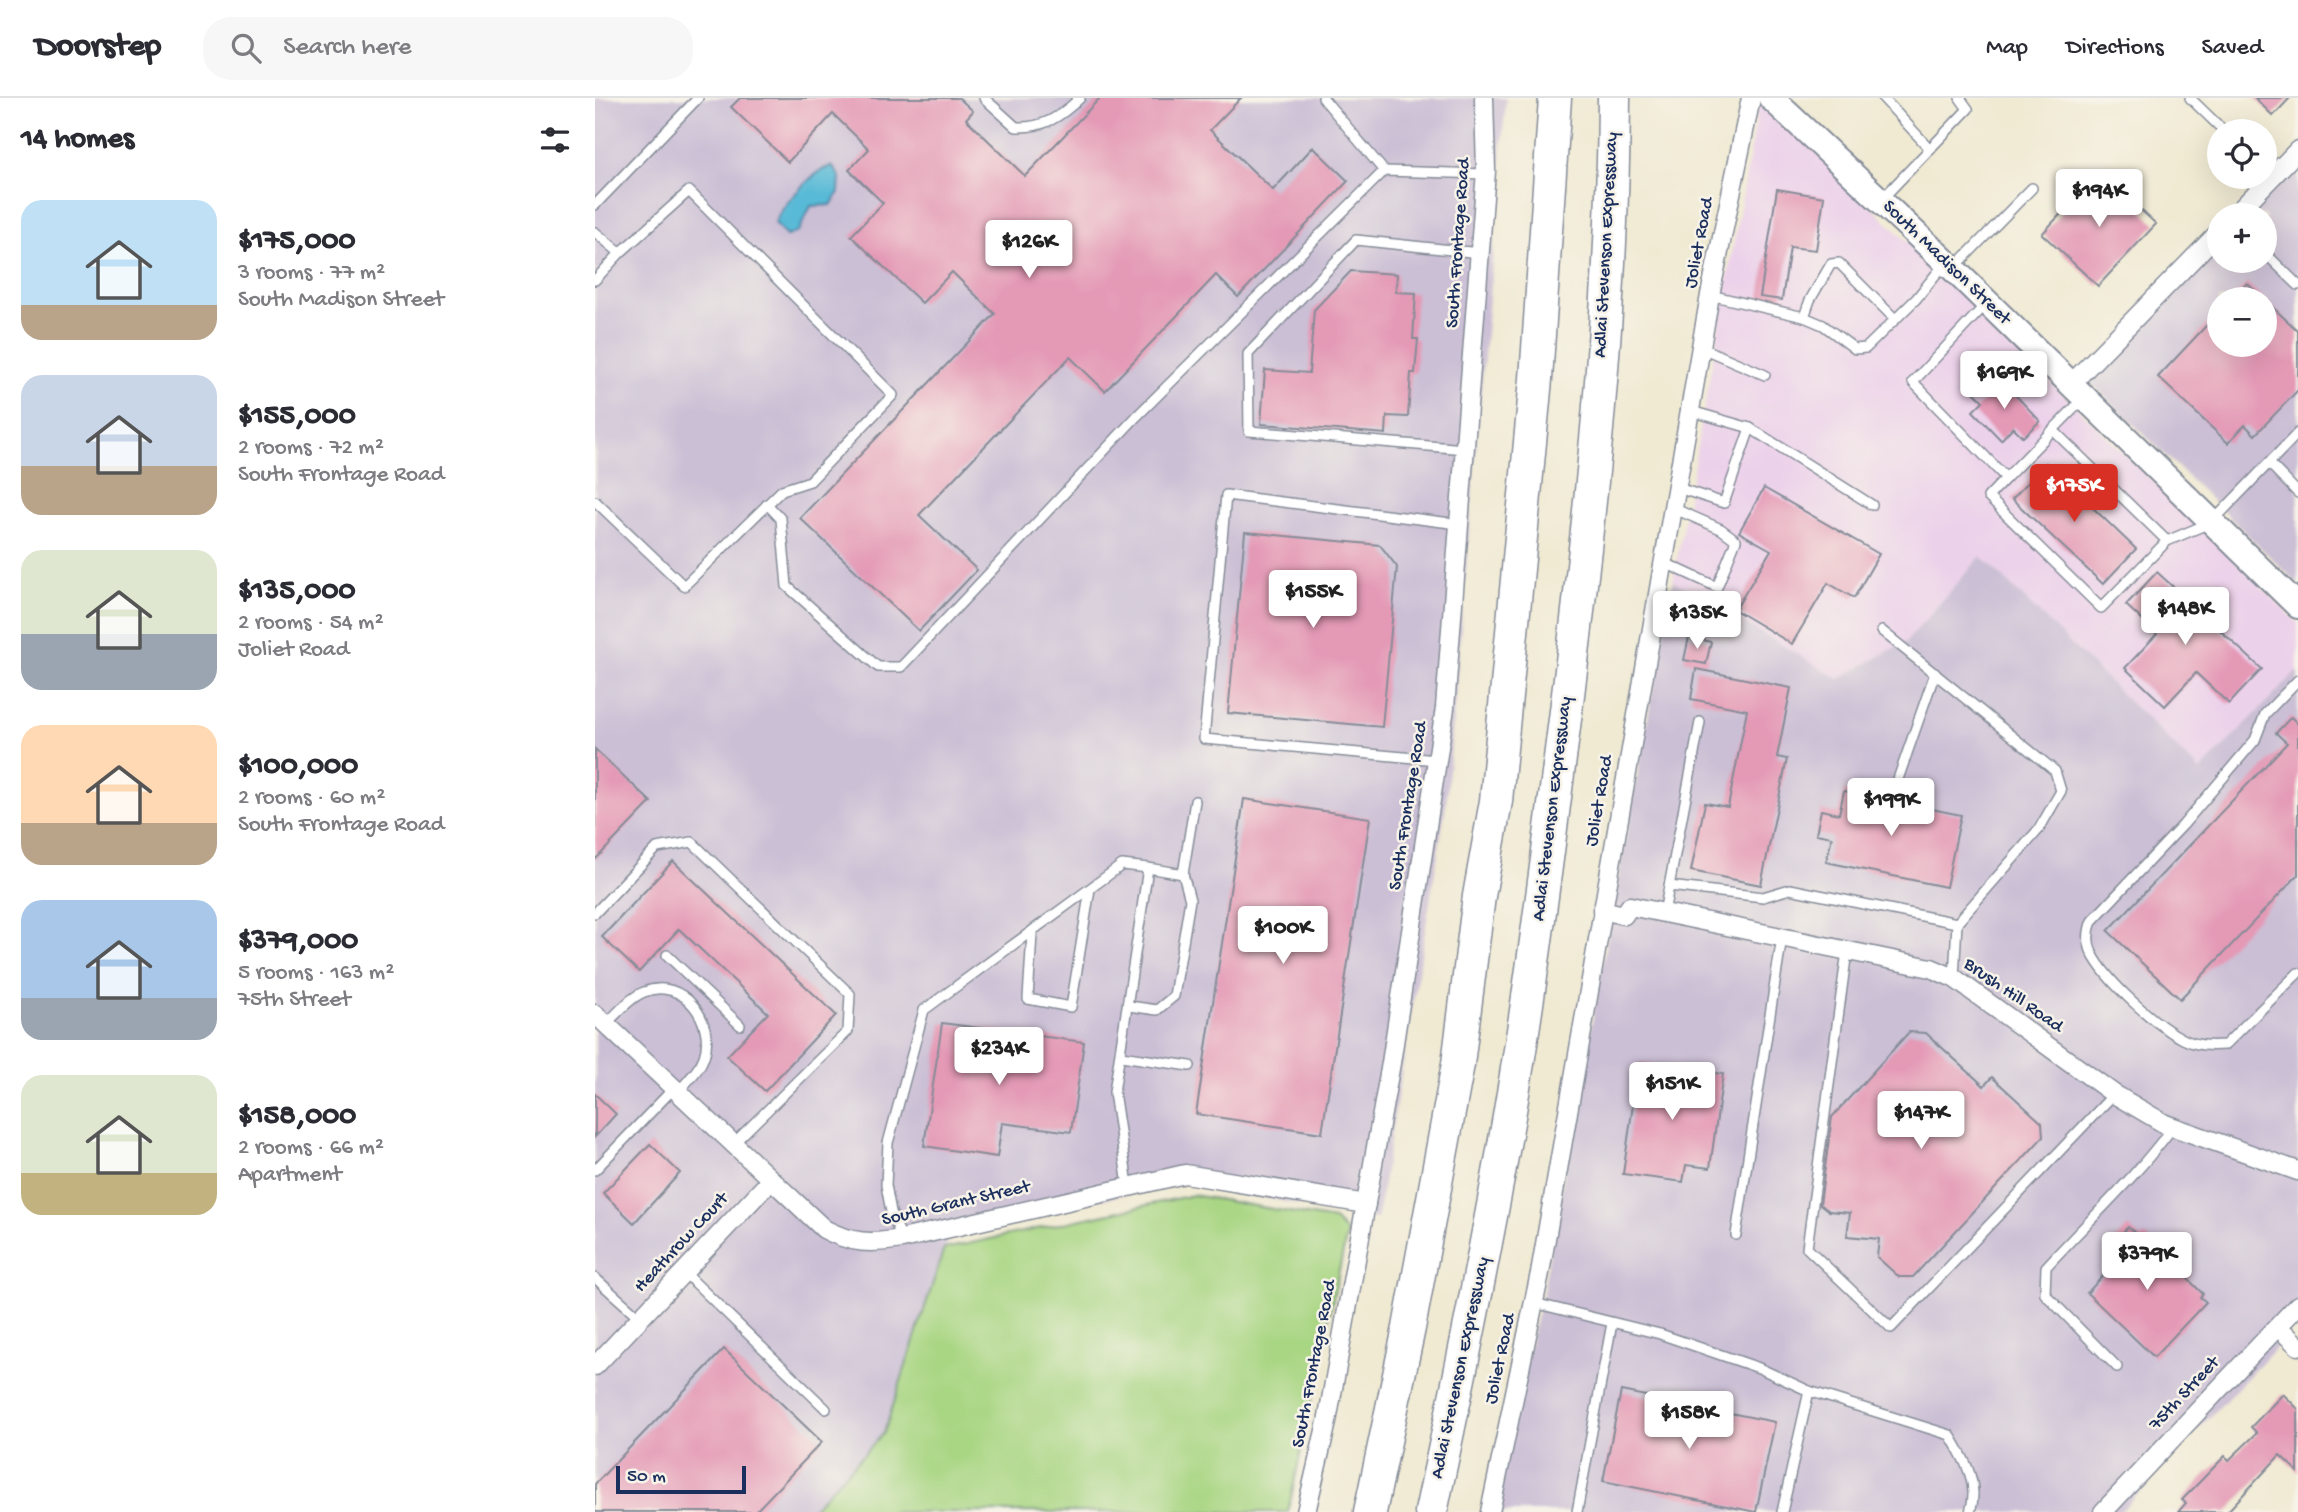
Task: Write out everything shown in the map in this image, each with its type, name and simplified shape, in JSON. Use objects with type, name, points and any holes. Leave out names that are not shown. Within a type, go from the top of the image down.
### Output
[{"type":"highway","points":[[1370,1512],[1409,1328],[1458,1064],[1479,896],[1496,801],[1537,379],[1555,98]]},
{"type":"highway","name":"Adlai Stevenson Expressway","points":[[1431,1512],[1471,1328],[1517,1074],[1553,810],[1584,568],[1597,427],[1614,159],[1614,98]]},
{"type":"street","name":"South Frontage Road","points":[[1306,1512],[1327,1422],[1366,1204],[1445,708],[1486,174],[1484,98]]},
{"type":"street","name":"Joliet Road","points":[[1490,1512],[1534,1303],[1675,509],[1710,295],[1751,98]]},
{"type":"street","name":"South Madison Street","points":[[1771,98],[1949,266],[2298,606]]},
{"type":"street","points":[[2277,168],[2298,150]]},
{"type":"street","points":[[2245,203],[2256,189]]},
{"type":"street","points":[[2078,391],[2207,246]]},
{"type":"street","name":"Brush Hill Road","points":[[1602,910],[1624,915],[1630,906],[1931,968],[1954,978],[2114,1094],[2172,1128],[2298,1171]]},
{"type":"street","name":"South Grant Street","points":[[601,1019],[824,1229],[849,1242],[869,1244],[902,1239],[1185,1174],[1366,1204]]},
{"type":"street","name":"Heathrow Court","points":[[595,1366],[771,1180]]},
{"type":"street","name":"75th Street","points":[[2103,1512],[2298,1305]]},
{"type":"street","points":[[2278,1327],[2298,1346]]},
{"type":"lane","points":[[595,205],[698,98]]},
{"type":"lane","points":[[984,98],[1016,127],[1034,128],[1061,116],[1080,98]]},
{"type":"lane","points":[[1323,98],[1384,171]]},
{"type":"lane","points":[[1883,98],[1930,149]]},
{"type":"lane","points":[[1881,201],[1968,109],[1960,98]]},
{"type":"lane","points":[[2190,98],[2212,119]]},
{"type":"lane","points":[[767,504],[781,519],[787,586],[878,667],[901,667],[1136,417],[1384,171],[1486,174]]},
{"type":"lane","points":[[1710,295],[1804,317],[1823,325],[1855,349],[1866,348],[2032,188]]},
{"type":"lane","points":[[595,280],[620,253],[689,191],[893,395],[810,481],[782,490],[684,586],[595,501]]},
{"type":"lane","points":[[595,232],[620,253]]},
{"type":"lane","points":[[1465,449],[1249,432],[1248,354],[1356,240],[1480,253]]},
{"type":"lane","points":[[1804,317],[1810,300],[1831,264],[1839,263],[1895,319]]},
{"type":"lane","points":[[2277,265],[2298,285]]},
{"type":"lane","points":[[1987,303],[1913,382],[2006,478]]},
{"type":"lane","points":[[1702,348],[1765,375]]},
{"type":"lane","points":[[2078,391],[2053,430],[1988,497],[2101,608],[2167,541],[2212,522],[2298,433]]},
{"type":"lane","points":[[1691,411],[1750,428],[1872,505]]},
{"type":"lane","points":[[1678,488],[1724,503],[1750,428]]},
{"type":"lane","points":[[2053,430],[2167,541]]},
{"type":"lane","points":[[2269,463],[2298,493]]},
{"type":"lane","points":[[1437,760],[1204,739],[1226,495],[1459,524]]},
{"type":"lane","points":[[1665,563],[1717,587],[1736,540],[1721,528],[1675,509]]},
{"type":"lane","points":[[1882,631],[2055,771],[2061,791],[2039,829],[1957,923],[1954,978]]},
{"type":"lane","points":[[1897,782],[1935,673]]},
{"type":"lane","points":[[2298,680],[2265,714],[2255,740],[2183,825],[2092,921],[2088,931],[2092,953],[2107,973],[2144,1011],[2184,1040],[2205,1047],[2225,1045],[2298,973]]},
{"type":"lane","points":[[1664,913],[1700,722]]},
{"type":"lane","points":[[1129,1006],[1157,1010],[1174,996],[1190,900],[1183,874],[1195,801]]},
{"type":"lane","points":[[595,913],[657,848],[692,842],[850,994],[848,1031],[733,1144]]},
{"type":"lane","points":[[902,1239],[891,1212],[886,1185],[888,1143],[924,1010],[1032,934],[1122,865],[1183,874]]},
{"type":"lane","points":[[1128,1185],[1114,1092],[1148,868]]},
{"type":"lane","points":[[1669,886],[1763,897],[1790,889],[1957,923]]},
{"type":"lane","points":[[1032,934],[1028,999],[1071,1007],[1090,889]]},
{"type":"lane","points":[[1736,1235],[1782,937]]},
{"type":"lane","points":[[1847,951],[1807,1248],[1891,1328],[2114,1094]]},
{"type":"lane","points":[[667,955],[740,1025]]},
{"type":"lane","points":[[595,1170],[698,1069],[707,1043],[704,1020],[691,1003],[670,990],[644,992],[601,1019]]},
{"type":"lane","points":[[691,1003],[704,990]]},
{"type":"lane","points":[[1121,1056],[1190,1066]]},
{"type":"lane","points":[[2117,1367],[2045,1294],[2046,1267],[2116,1190],[2144,1166],[2172,1128]]},
{"type":"lane","points":[[684,1272],[826,1409]]},
{"type":"lane","points":[[595,1278],[640,1318]]},
{"type":"lane","points":[[1534,1303],[1660,1334],[1759,1368],[1809,1391],[1950,1435],[1970,1469],[1975,1499],[1970,1512]]},
{"type":"lane","points":[[1577,1512],[1612,1323]]},
{"type":"lane","points":[[1782,1512],[1809,1391]]},
{"type":"shaded area","points":[[595,98],[1506,98],[1446,805],[1377,1219],[1180,1182],[950,1234],[884,1433],[809,1512],[595,1512]]},
{"type":"shaded area","points":[[1760,98],[2298,623],[2298,670],[2200,771],[1981,556],[1907,641],[1838,679],[1673,581]]},
{"type":"shaded area","points":[[2298,166],[2298,584],[2089,381],[2207,259],[2207,273],[2277,273],[2277,203],[2262,203]]},
{"type":"shaded area","points":[[1981,556],[2200,771],[2298,670],[2298,1324],[2120,1512],[1488,1512],[1542,1296],[1673,581],[1839,679],[1907,641]]},
{"type":"green space","points":[[1193,1195],[1334,1220],[1347,1233],[1288,1512],[809,1512],[884,1433],[944,1249]]},
{"type":"water","points":[[832,166],[840,177],[839,192],[831,205],[811,206],[798,232],[786,236],[775,223],[778,216],[808,181]]},
{"type":"building","points":[[740,98],[959,98],[973,111],[966,119],[1025,176],[1100,98],[1241,98],[1210,130],[1273,190],[1313,147],[1348,181],[1238,297],[1216,275],[1105,391],[1070,357],[919,515],[977,570],[919,631],[800,518],[995,314],[952,272],[922,303],[851,236],[883,203],[849,170],[869,149],[833,114],[788,162],[731,107]]},
{"type":"building","points":[[2255,98],[2290,98],[2273,116]]},
{"type":"building","points":[[2100,172],[2156,224],[2098,286],[2042,234]]},
{"type":"building","points":[[1777,189],[1824,197],[1816,250],[1790,247],[1782,300],[1760,297]]},
{"type":"building","points":[[1351,271],[1397,274],[1396,292],[1416,293],[1413,339],[1418,339],[1415,373],[1411,373],[1408,417],[1387,416],[1386,434],[1261,424],[1265,370],[1309,373],[1314,310]]},
{"type":"building","points":[[2277,311],[2298,331],[2298,390],[2255,435],[2245,425],[2228,443],[2158,377],[2207,325],[2207,357],[2277,357]]},
{"type":"building","points":[[1983,381],[1994,393],[2004,383],[2040,421],[2023,437],[2013,427],[2001,440],[1973,411],[1983,401],[1973,391]]},
{"type":"building","points":[[2046,463],[2136,549],[2103,584],[2012,499]]},
{"type":"building","points":[[1764,488],[1879,554],[1854,598],[1828,583],[1792,644],[1735,610],[1771,550],[1739,532]]},
{"type":"building","points":[[1245,532],[1380,545],[1397,567],[1382,727],[1228,713]]},
{"type":"building","points":[[2157,572],[2262,669],[2229,704],[2196,673],[2165,706],[2125,668],[2157,634],[2126,605]]},
{"type":"building","points":[[1689,637],[1711,642],[1706,664],[1684,660]]},
{"type":"building","points":[[1696,669],[1791,688],[1777,757],[1787,759],[1761,885],[1691,871],[1705,803],[1728,807],[1747,710],[1691,699]]},
{"type":"building","points":[[2291,717],[2298,724],[2298,875],[2180,999],[2108,931],[2287,743],[2276,733]]},
{"type":"building","points":[[595,749],[651,802],[595,860]]},
{"type":"building","points":[[1844,791],[1961,815],[1946,887],[1826,862],[1832,837],[1816,834],[1821,810],[1839,814]]},
{"type":"building","points":[[1244,799],[1370,818],[1322,1133],[1196,1114]]},
{"type":"building","points":[[673,861],[836,1015],[765,1091],[727,1056],[768,1013],[679,929],[639,972],[602,937]]},
{"type":"building","points":[[942,1023],[1084,1042],[1071,1132],[1002,1123],[997,1157],[924,1146]]},
{"type":"building","points":[[1909,1032],[1926,1033],[1984,1086],[1992,1077],[2042,1123],[2043,1137],[1913,1277],[1899,1277],[1877,1257],[1879,1239],[1847,1236],[1850,1213],[1829,1211],[1820,1204],[1832,1117]]},
{"type":"building","points":[[1639,1063],[1723,1074],[1710,1168],[1686,1165],[1683,1182],[1623,1174]]},
{"type":"building","points":[[595,1094],[616,1114],[595,1137]]},
{"type":"building","points":[[650,1144],[680,1173],[634,1223],[603,1193]]},
{"type":"building","points":[[2128,1227],[2142,1239],[2145,1236],[2155,1245],[2157,1242],[2191,1275],[2187,1278],[2203,1294],[2200,1297],[2206,1302],[2154,1357],[2087,1293],[2120,1258],[2109,1247]]},
{"type":"building","points":[[724,1349],[822,1442],[755,1512],[595,1512],[595,1484]]},
{"type":"building","points":[[1621,1391],[1775,1422],[1756,1512],[1603,1481]]},
{"type":"building","points":[[2283,1394],[2298,1409],[2298,1472],[2280,1455],[2227,1512],[2178,1512],[2186,1503],[2182,1500],[2225,1456],[2229,1460],[2257,1433],[2251,1427]]}]
